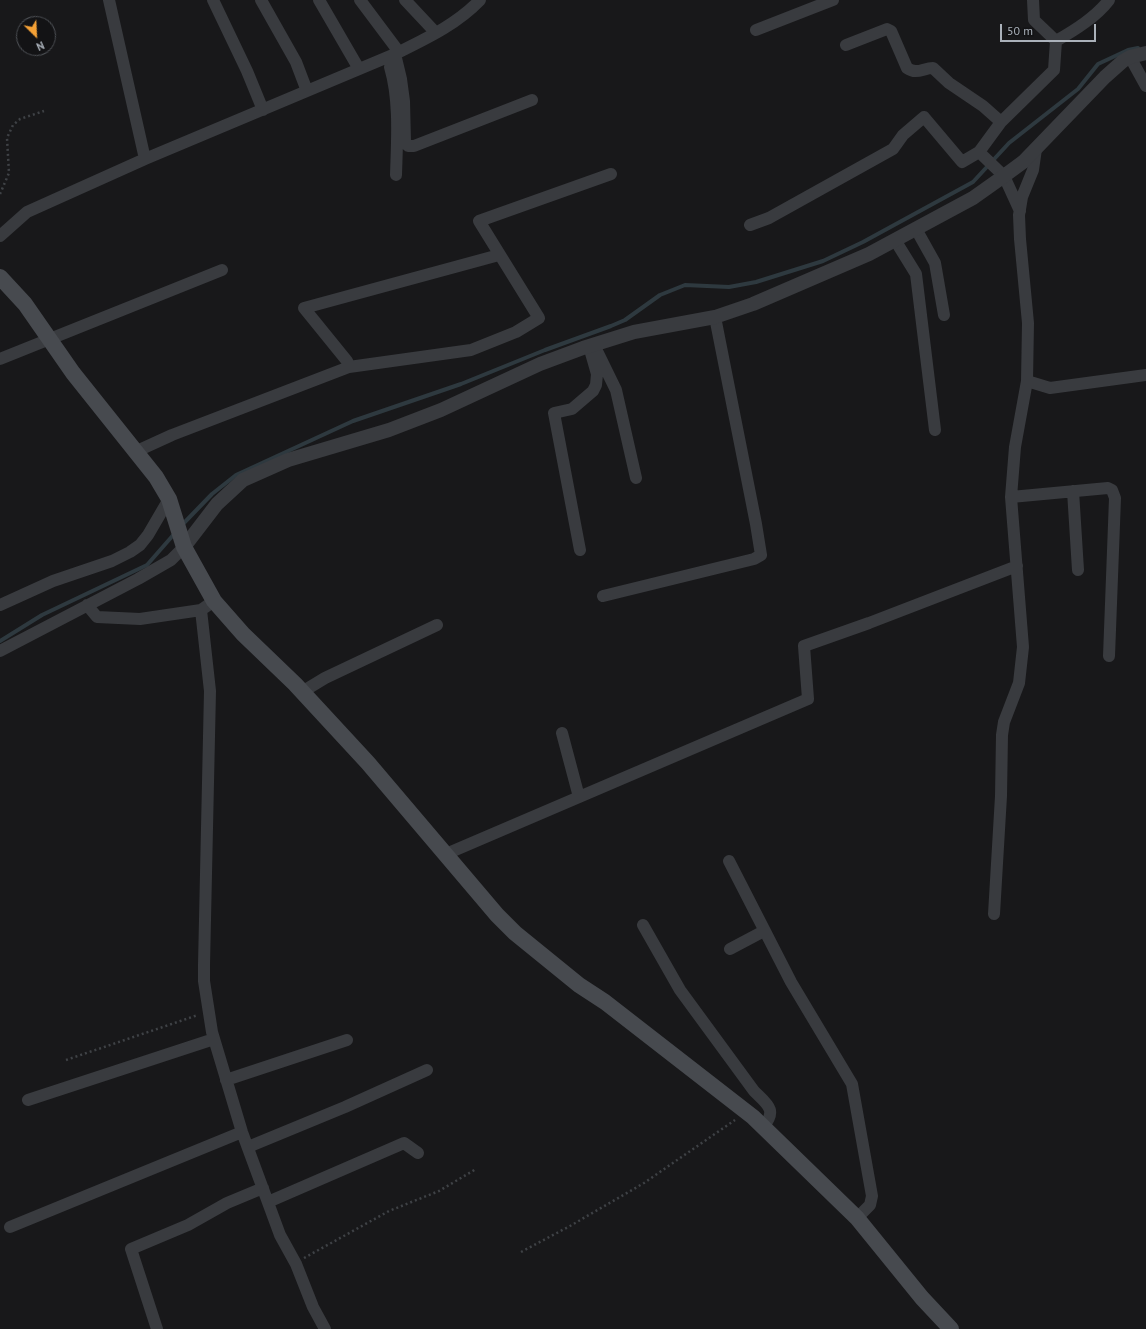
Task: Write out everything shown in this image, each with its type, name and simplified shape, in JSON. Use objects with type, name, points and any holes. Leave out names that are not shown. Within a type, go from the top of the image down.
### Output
[{"type":"main road","points":[[0,276],[25,304],[73,373],[137,451],[156,477],[169,499],[184,547],[214,601],[243,634],[302,692],[368,763],[497,915],[515,932],[578,984],[605,1002],[745,1111],[763,1127],[857,1218],[922,1298],[950,1329]]},
{"type":"street","points":[[109,0],[146,159]]},
{"type":"street","points":[[213,0],[248,71],[263,110]]},
{"type":"street","points":[[261,0],[296,62],[307,91]]},
{"type":"street","points":[[319,0],[359,69]]},
{"type":"street","points":[[360,0],[393,54],[401,79],[404,101],[405,142],[408,146],[414,146],[532,100]]},
{"type":"street","points":[[405,0],[436,33]]},
{"type":"street","points":[[756,30],[833,0]]},
{"type":"street","points":[[750,225],[769,218],[893,149],[903,135],[924,117],[962,162],[981,154],[1001,122],[1054,70],[1056,42],[1034,20],[1033,0]]},
{"type":"street","points":[[1056,42],[1077,28],[1104,7],[1110,0]]},
{"type":"street","points":[[2,230],[27,212],[146,159],[393,54],[436,33],[459,19],[476,1]]},
{"type":"street","points":[[846,45],[888,28],[891,31],[907,68],[912,72],[919,72],[927,68],[933,68],[949,83],[983,106],[1001,122]]},
{"type":"street","points":[[0,651],[171,560],[184,547],[218,504],[243,480],[288,460],[389,430],[441,410],[540,364],[591,345],[634,332],[715,317],[782,292],[869,254],[973,198],[1001,173],[1036,149],[1105,77],[1130,57],[1146,53]]},
{"type":"street","points":[[393,54],[393,77],[397,124],[396,175]]},
{"type":"street","points":[[1130,57],[1146,86]]},
{"type":"street","points":[[994,914],[1001,796],[1002,735],[1004,722],[1019,683],[1023,647],[1023,630],[1018,594],[1011,496],[1015,447],[1027,381],[1028,323],[1020,239],[1020,211],[1022,197],[1033,170],[1036,149]]},
{"type":"street","points":[[981,154],[1001,173],[1020,211]]},
{"type":"street","points":[[137,451],[172,435],[349,367],[471,350],[516,332],[540,318],[479,222],[611,174]]},
{"type":"street","points":[[916,229],[935,263],[944,315]]},
{"type":"street","points":[[895,240],[916,274],[935,430]]},
{"type":"street","points":[[349,367],[347,361],[304,308],[500,254]]},
{"type":"street","points":[[0,359],[222,270]]},
{"type":"street","points":[[603,596],[754,559],[761,555],[715,317]]},
{"type":"street","points":[[591,345],[616,390],[636,478]]},
{"type":"street","points":[[580,550],[554,413],[572,409],[592,391],[596,385],[597,374],[591,345]]},
{"type":"street","points":[[1027,381],[1050,388],[1146,374]]},
{"type":"street","points":[[1011,496],[1108,488],[1112,490],[1115,498],[1109,656]]},
{"type":"street","points":[[1073,491],[1078,570]]},
{"type":"street","points":[[1,604],[53,581],[112,561],[130,552],[140,545],[148,535],[169,499]]},
{"type":"street","points":[[446,854],[808,699],[804,646],[869,623],[1016,566]]},
{"type":"street","points":[[87,605],[97,617],[140,619],[201,610],[214,601]]},
{"type":"street","points":[[201,610],[210,691],[204,965],[209,1011],[214,1039],[242,1132],[280,1235],[295,1262],[313,1307],[325,1329]]},
{"type":"street","points":[[302,692],[325,678],[437,625]]},
{"type":"street","points":[[562,732],[579,797]]},
{"type":"street","points":[[729,861],[791,982],[852,1084],[872,1196],[870,1205],[857,1218]]},
{"type":"street","points":[[643,925],[680,990],[754,1091],[767,1104],[771,1113],[770,1118],[763,1127]]},
{"type":"street","points":[[730,949],[764,931]]},
{"type":"street","points":[[28,1100],[214,1039]]},
{"type":"street","points":[[226,1080],[347,1040]]},
{"type":"street","points":[[248,1147],[345,1107],[426,1070]]},
{"type":"street","points":[[10,1227],[242,1132]]},
{"type":"street","points":[[268,1202],[404,1143],[418,1153]]},
{"type":"street","points":[[157,1329],[131,1248],[188,1225],[227,1203],[263,1188]]},
{"type":"path","points":[[0,194],[9,173],[7,138],[13,125],[20,119],[44,111]]},
{"type":"path","points":[[66,1060],[209,1011]]},
{"type":"path","points":[[521,1252],[570,1226],[644,1183],[725,1128],[745,1111]]},
{"type":"path","points":[[295,1262],[310,1256],[389,1211],[439,1191],[476,1169]]},
{"type":"waterway","points":[[181,526],[212,494],[236,475],[353,421],[461,384],[545,350],[611,326],[625,320],[660,295],[685,285],[729,287],[756,282],[823,261],[863,242],[973,182],[1009,143],[1078,89],[1098,64],[1128,50],[1138,48]]},
{"type":"waterway","points":[[0,641],[42,615],[147,565],[175,533]]}]
